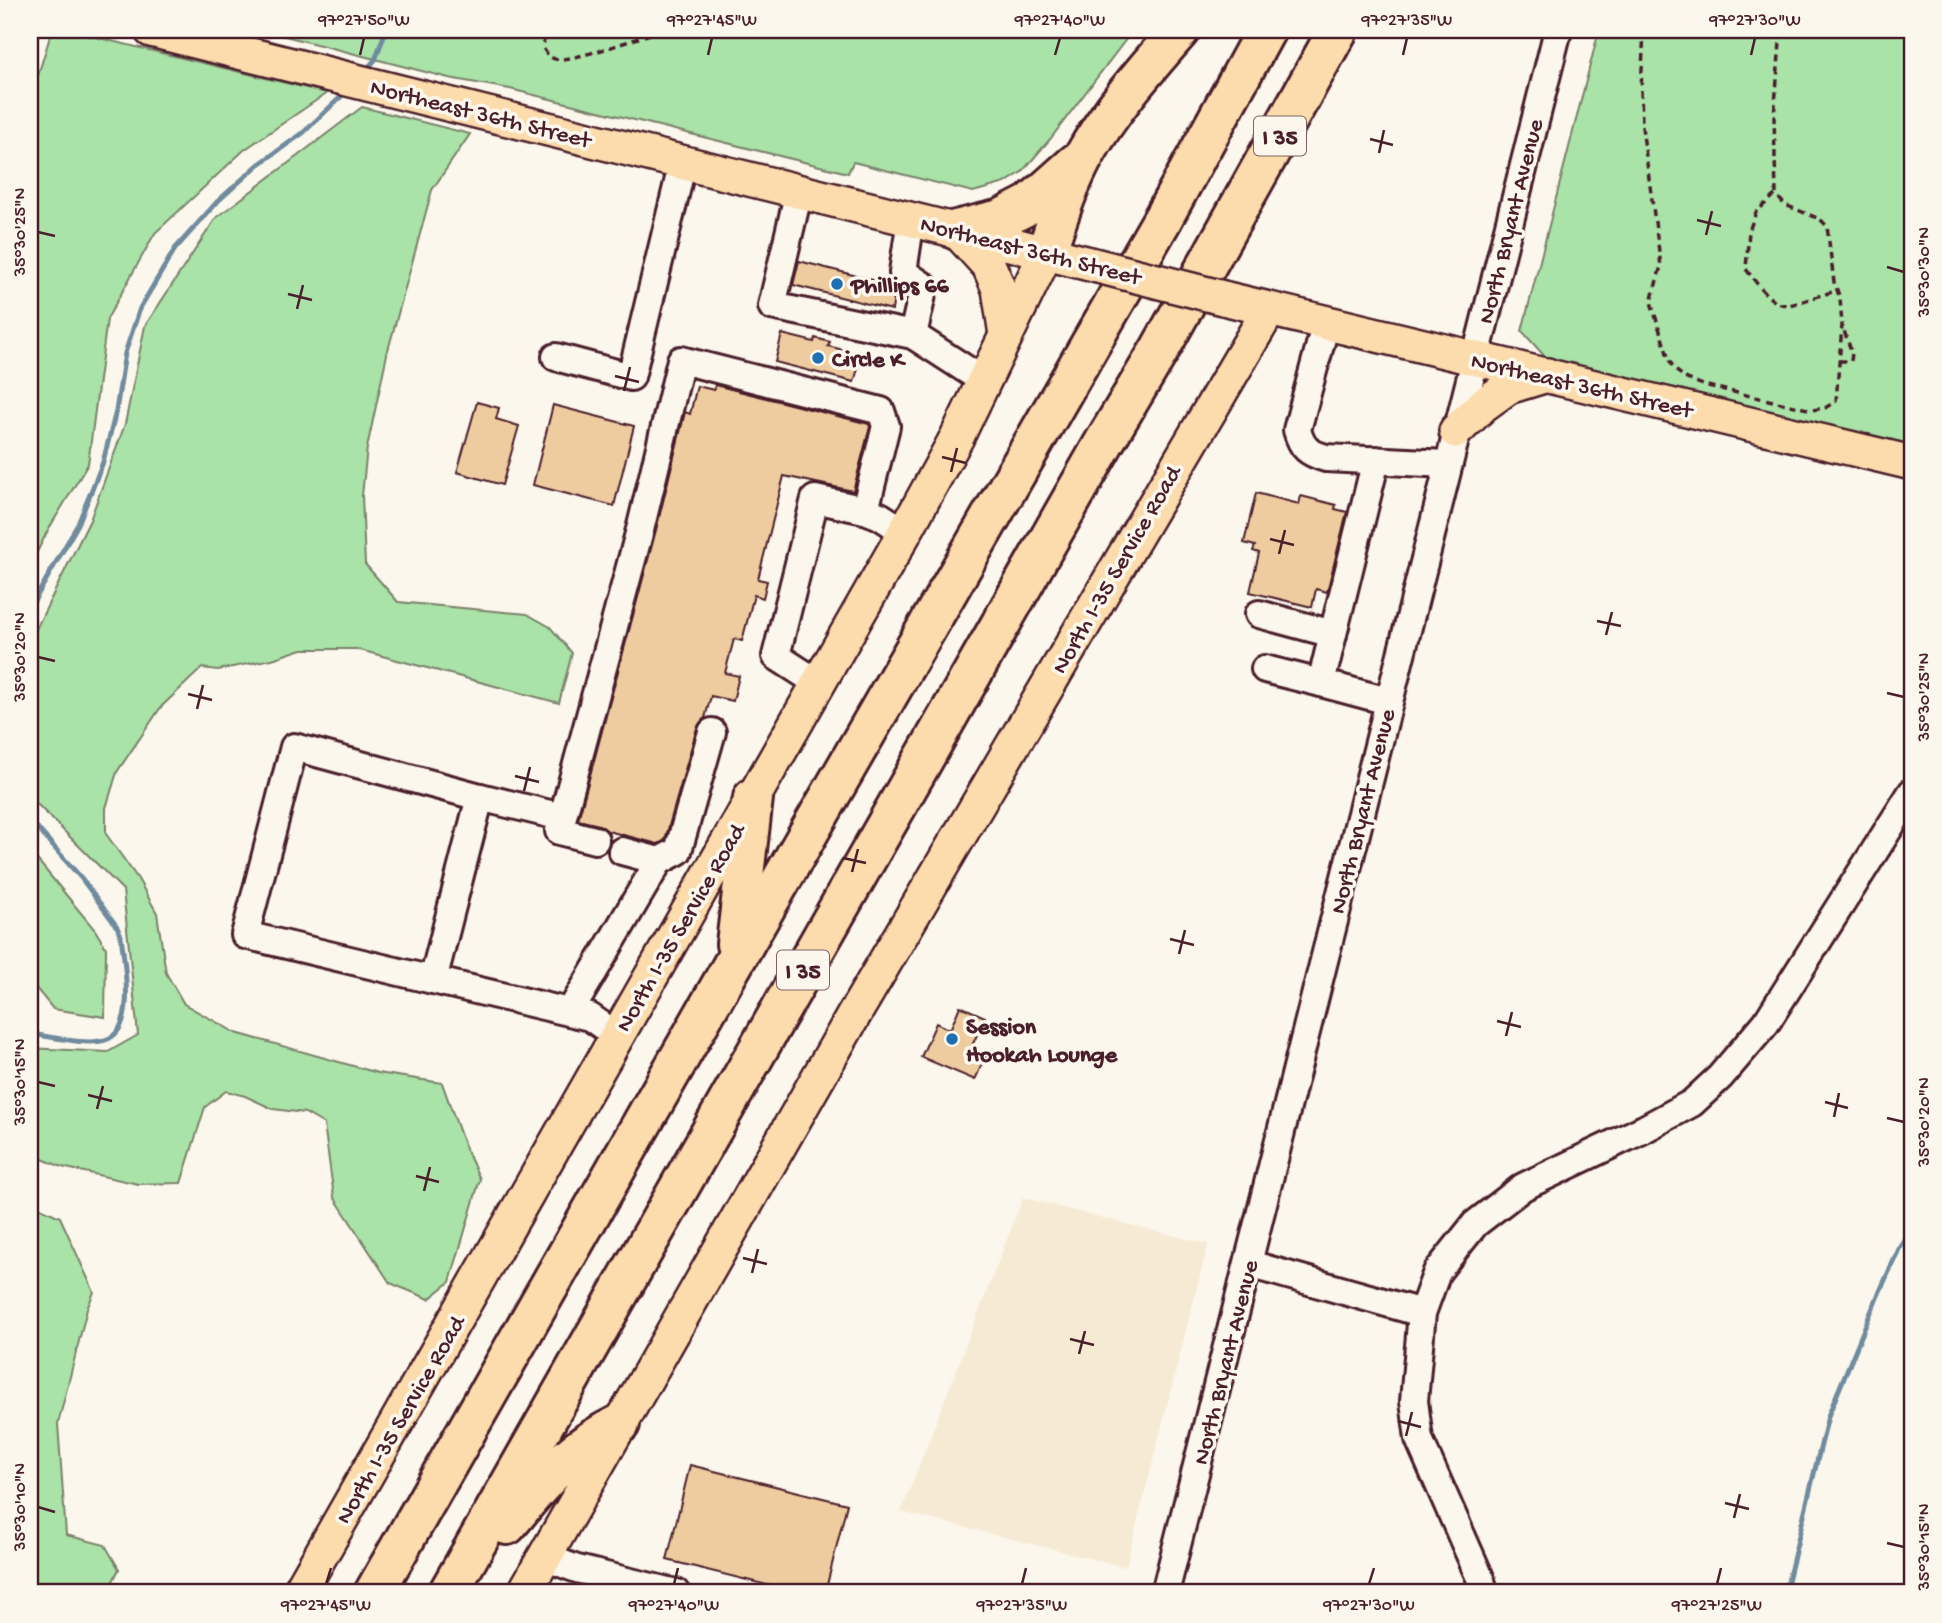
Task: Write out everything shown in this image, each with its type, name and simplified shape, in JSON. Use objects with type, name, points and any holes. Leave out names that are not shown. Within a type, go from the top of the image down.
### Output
[{"type":"highway","points":[[1046,253],[1069,188],[1084,158],[1120,102],[1180,30]]},
{"type":"highway","name":"I 35","points":[[374,1593],[733,964],[1163,220],[1266,30]]},
{"type":"highway","name":"I 35","points":[[448,1593],[1098,453],[1167,337],[1338,30]]},
{"type":"highway","points":[[956,230],[1001,219],[1030,204],[1052,182],[1084,158]]},
{"type":"highway","points":[[733,964],[753,798]]},
{"type":"highway","points":[[448,1593],[559,1464],[594,1437],[620,1424]]},
{"type":"main road","name":"Northeast 36th Street","points":[[150,30],[1269,310],[1912,463]]},
{"type":"main road","points":[[956,230],[989,266],[999,289],[1006,335]]},
{"type":"main road","name":"North I-35 Service Road","points":[[299,1593],[905,532],[957,437],[1046,253]]},
{"type":"main road","name":"North I-35 Service Road","points":[[524,1593],[862,1001],[1269,310]]},
{"type":"main road","points":[[1456,431],[1483,405],[1508,387],[1547,375]]},
{"type":"street","name":"North Bryant Avenue","points":[[1165,1593],[1558,30]]},
{"type":"street","points":[[556,357],[631,377],[683,162]]},
{"type":"street","points":[[799,191],[772,306],[913,335],[984,380]]},
{"type":"street","points":[[911,219],[902,272],[924,286],[913,335]]},
{"type":"street","points":[[1326,323],[1297,430],[1301,444],[1309,453],[1326,458],[1448,464]]},
{"type":"street","points":[[595,840],[559,831],[681,360],[881,411],[886,426],[865,510]]},
{"type":"street","points":[[1321,683],[1376,460]]},
{"type":"street","points":[[818,683],[776,656],[815,499],[865,510],[905,532]]},
{"type":"street","points":[[1259,614],[1333,634]]},
{"type":"street","points":[[1265,669],[1388,701]]},
{"type":"street","points":[[570,1012],[659,861],[678,851],[712,732]]},
{"type":"street","points":[[562,817],[294,747],[245,934],[590,1017],[617,1036]]},
{"type":"street","points":[[1484,1593],[1481,1580],[1419,1439],[1414,1401],[1422,1313],[1437,1272],[1475,1224],[1523,1187],[1692,1103],[1720,1077],[1766,1023],[1912,792]]},
{"type":"street","points":[[432,980],[481,797]]},
{"type":"street","points":[[622,851],[659,861]]},
{"type":"street","points":[[1249,1264],[1422,1313]]},
{"type":"street","points":[[544,1557],[577,1569],[676,1593]]},
{"type":"path","points":[[555,30],[544,39],[543,48],[555,59],[601,50],[663,30]]},
{"type":"path","points":[[1644,30],[1642,127],[1661,266],[1651,302],[1669,360],[1675,370],[1687,379],[1703,385],[1812,410],[1825,408],[1836,401],[1842,326],[1840,298],[1834,282],[1827,226],[1820,219],[1785,205],[1776,195],[1774,117],[1781,30]]},
{"type":"path","points":[[1776,195],[1756,212],[1749,231],[1746,269],[1775,303],[1785,306],[1837,291]]},
{"type":"path","points":[[1839,361],[1851,361],[1852,353],[1842,326]]},
{"type":"shaded area","points":[[1023,1198],[1208,1244],[1126,1567],[901,1512]]},
{"type":"green space","points":[[52,30],[66,30],[327,93],[244,150],[155,233],[107,319],[88,464],[48,530],[30,566],[30,101]]},
{"type":"green space","points":[[278,30],[1133,30],[1022,172],[1005,183],[973,192],[853,162],[848,173],[510,89],[449,78],[277,34]]},
{"type":"green space","points":[[1599,30],[1912,30],[1912,445],[1547,359],[1522,331]]},
{"type":"green space","points":[[362,107],[470,134],[432,190],[387,354],[367,448],[362,496],[365,564],[398,602],[527,614],[550,627],[572,653],[559,703],[356,649],[302,649],[272,659],[218,670],[202,668],[161,707],[117,772],[106,808],[106,834],[138,879],[157,913],[166,973],[184,1004],[236,1033],[378,1073],[442,1083],[465,1147],[480,1179],[450,1282],[429,1299],[390,1283],[334,1197],[324,1124],[305,1113],[273,1109],[245,1096],[226,1091],[205,1107],[181,1183],[138,1184],[62,1167],[30,1154],[30,1048],[108,1052],[138,1035],[123,890],[30,797],[30,641],[90,520],[125,424],[145,326],[216,218]]},
{"type":"green space","points":[[30,851],[95,930],[106,948],[105,1017],[53,1009],[30,981]]},
{"type":"green space","points":[[30,1203],[60,1217],[94,1292],[87,1309],[58,1424],[66,1535],[105,1545],[119,1569],[107,1593],[30,1593],[30,1306],[35,1303],[30,1252]]},
{"type":"building","name":"Phillips 66","points":[[799,261],[896,286],[892,310],[793,285]]},
{"type":"building","name":"Circle K","points":[[782,334],[814,342],[815,338],[830,342],[828,346],[862,355],[854,382],[775,362]]},
{"type":"building","points":[[715,385],[869,424],[870,427],[853,491],[784,476],[758,579],[767,581],[763,598],[754,595],[742,641],[734,639],[725,673],[739,676],[733,701],[711,696],[705,718],[697,728],[665,840],[658,844],[578,820],[685,412],[690,414],[697,386],[714,390]]},
{"type":"building","points":[[477,402],[499,408],[496,419],[519,426],[502,485],[457,472]]},
{"type":"building","points":[[553,405],[634,426],[614,506],[533,485]]},
{"type":"building","points":[[1256,493],[1299,504],[1301,496],[1336,505],[1335,509],[1347,512],[1327,592],[1316,589],[1312,607],[1250,592],[1259,553],[1253,551],[1255,546],[1244,543]]},
{"type":"building","name":"Session Hookah Lounge","points":[[960,1006],[985,1017],[971,1048],[986,1055],[975,1080],[921,1057],[936,1023],[950,1030]]},
{"type":"building","points":[[690,1465],[847,1504],[825,1593],[799,1593],[667,1560]]},
{"type":"waterway","points":[[364,72],[375,60],[386,30]]},
{"type":"waterway","points":[[30,608],[78,524],[103,462],[116,411],[125,353],[140,308],[175,249],[218,201],[258,165],[303,133],[348,90]]},
{"type":"waterway","points":[[30,820],[82,879],[118,928],[127,994],[122,1023],[115,1034],[105,1040],[78,1041],[30,1034]]},
{"type":"waterway","points":[[1785,1593],[1828,1416],[1876,1300],[1912,1225]]},
{"type":"place","name":"Phillips 66","points":[[837,284]]},
{"type":"place","name":"Circle K","points":[[818,358]]},
{"type":"place","name":"Session Hookah Lounge","points":[[952,1039]]}]
